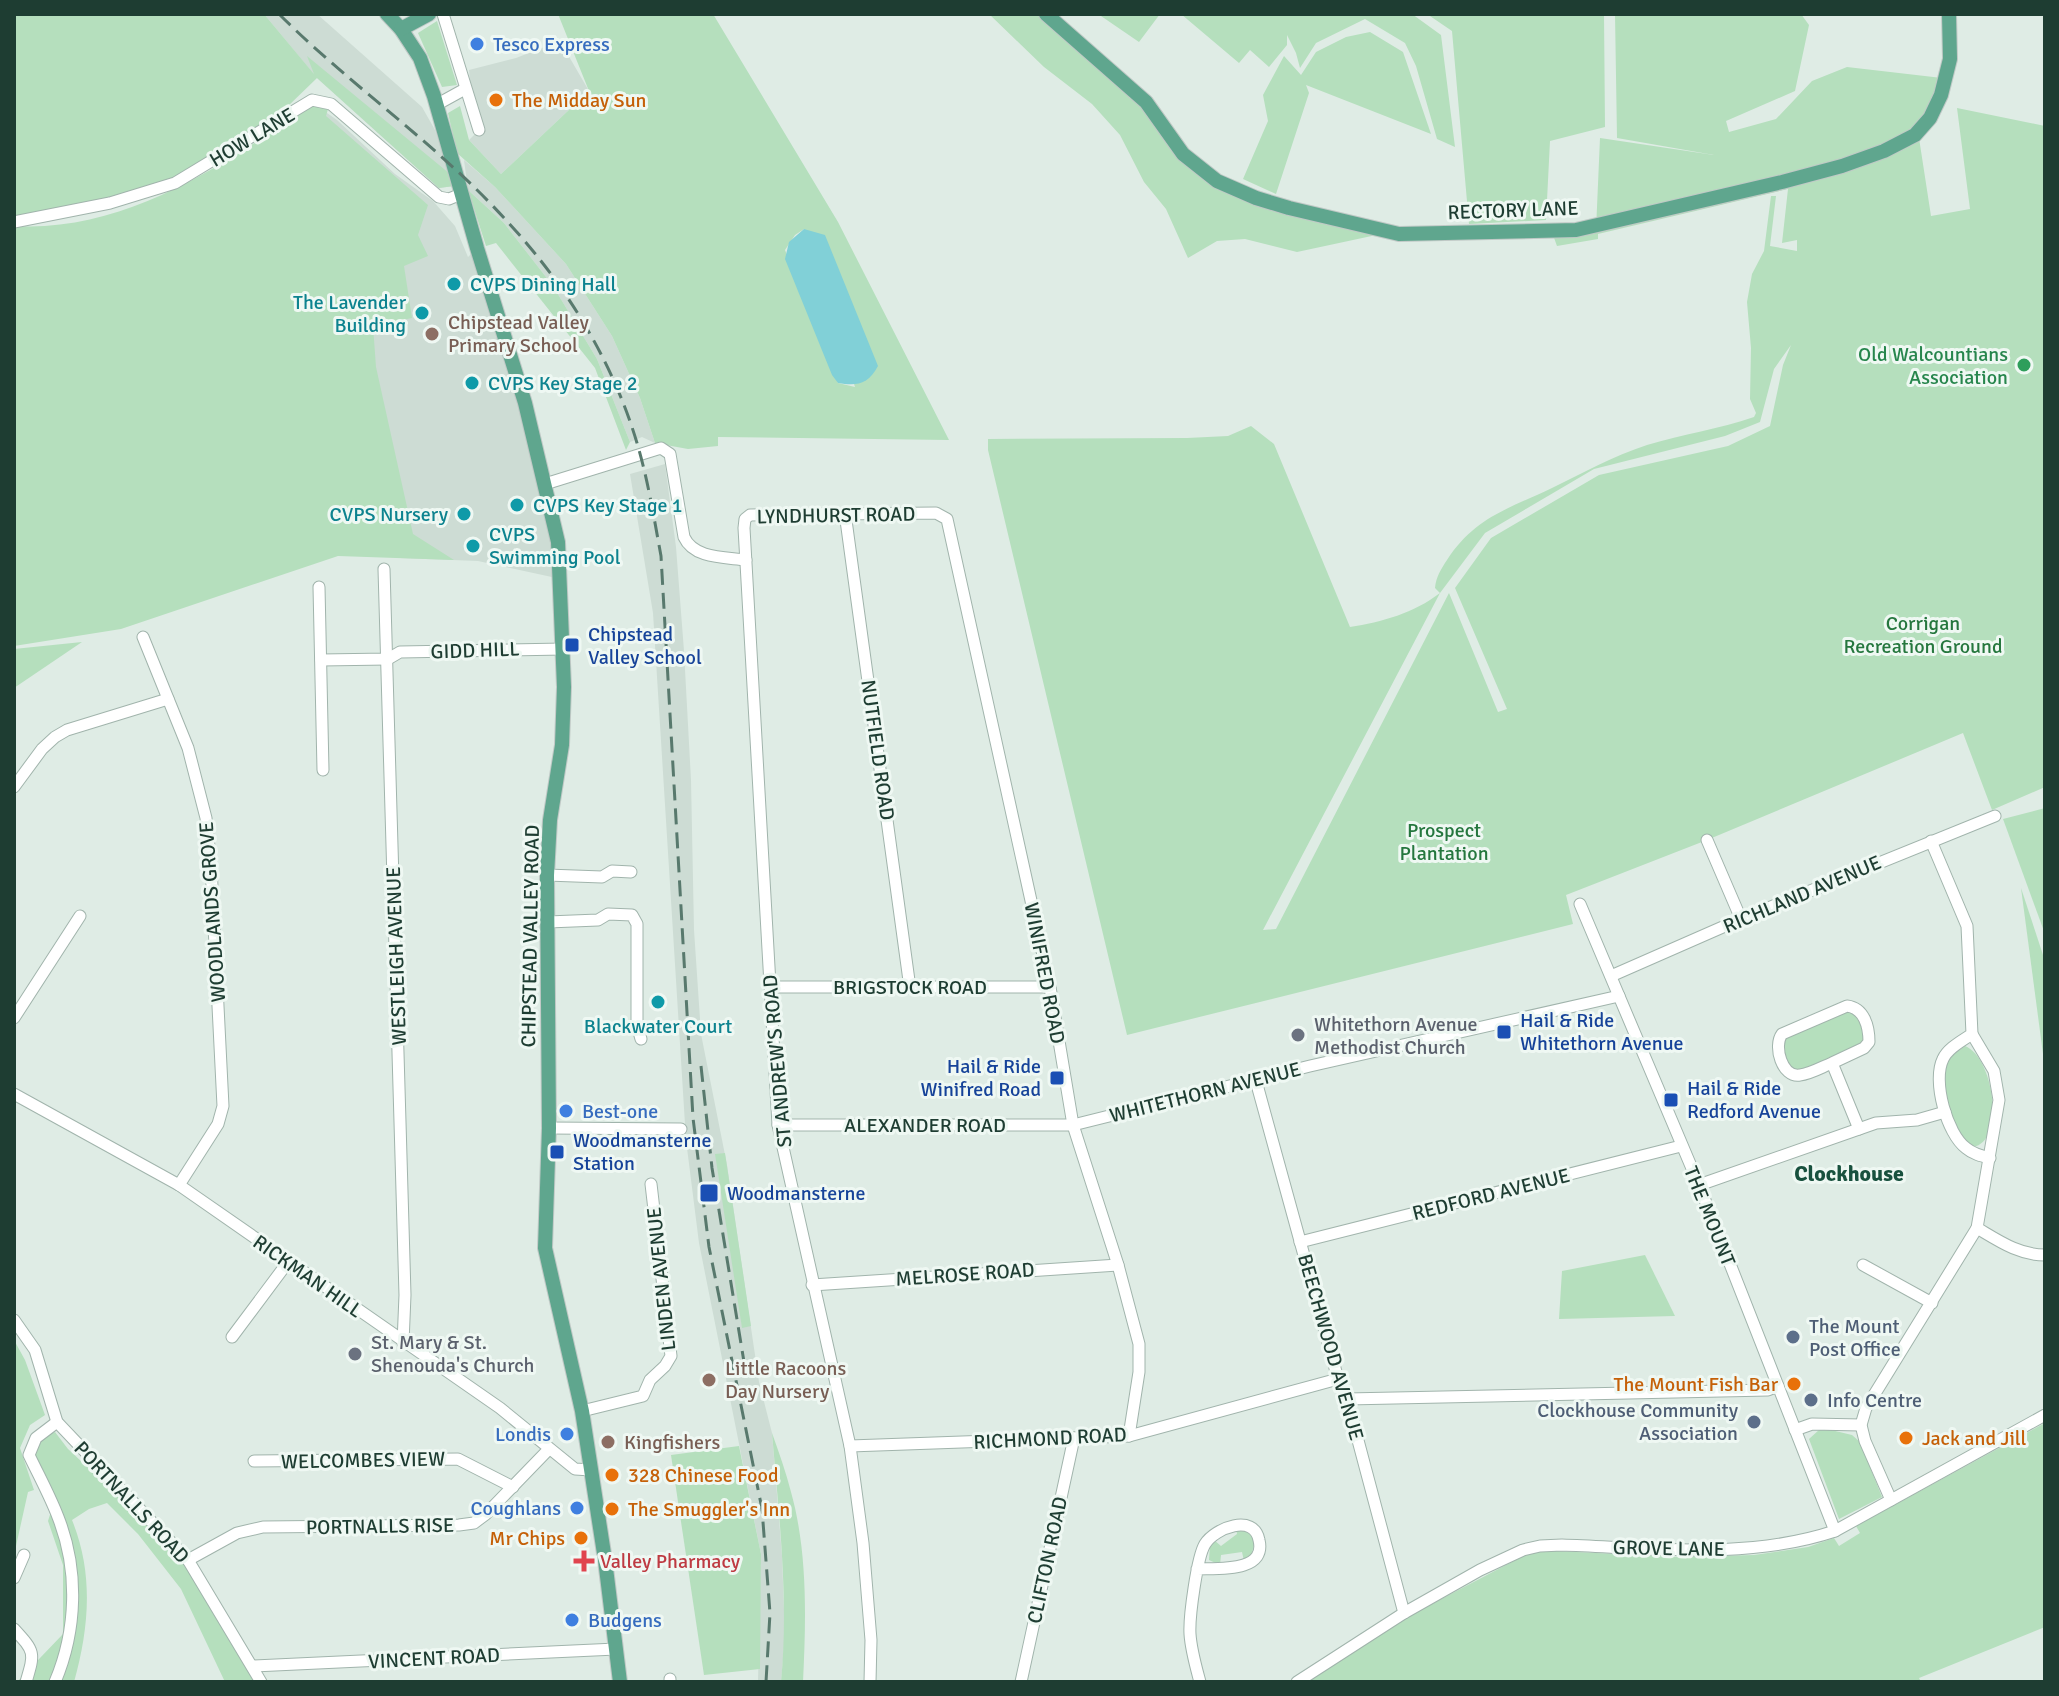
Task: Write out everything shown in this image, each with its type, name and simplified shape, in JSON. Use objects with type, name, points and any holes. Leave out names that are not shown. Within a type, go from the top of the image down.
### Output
[{"type":"main road","name":"CHIPSTEAD VALLEY ROAD","points":[[387,14],[420,58],[436,105],[513,359],[558,542],[564,649],[563,736],[550,820],[547,875],[549,1128],[545,1248],[582,1411],[620,1682]]},
{"type":"main road","points":[[401,29],[429,14]]},
{"type":"main road","name":"RECTORY LANE","points":[[1046,14],[1146,102],[1183,154],[1217,181],[1256,198],[1399,234],[1576,230],[1797,178],[1884,151],[1915,135],[1930,118],[1941,95],[1950,59],[1949,14]]},
{"type":"street","points":[[443,14],[479,130]]},
{"type":"street","points":[[436,105],[465,89]]},
{"type":"street","name":"HOW LANE","points":[[14,222],[110,203],[175,183],[312,100],[331,104],[439,197],[449,199],[461,194]]},
{"type":"street","points":[[545,484],[663,448],[670,454],[684,537],[689,546],[702,554],[746,560]]},
{"type":"street","name":"NUTFIELD ROAD","points":[[845,513],[910,988]]},
{"type":"street","name":"LYNDHURST ROAD","points":[[744,528],[745,519],[752,514],[936,513]]},
{"type":"street","name":"WINIFRED ROAD","points":[[936,513],[944,516],[948,523],[1050,987],[1073,1125],[1118,1265],[1139,1344],[1139,1372],[1129,1436]]},
{"type":"street","name":"ST ANDREW'S ROAD","points":[[744,528],[778,1125],[850,1446],[865,1557],[871,1640],[870,1682]]},
{"type":"street","name":"WESTLEIGH AVENUE","points":[[384,569],[405,1295],[403,1343]]},
{"type":"street","points":[[319,587],[323,770]]},
{"type":"street","name":"WOODLANDS GROVE","points":[[143,637],[188,748],[206,818],[211,866],[223,1097],[218,1124],[179,1185]]},
{"type":"street","name":"GIDD HILL","points":[[321,660],[388,659],[400,652],[564,649]]},
{"type":"street","points":[[14,787],[55,737],[67,730],[168,699]]},
{"type":"street","name":"RICHLAND AVENUE","points":[[1611,976],[1741,919],[1995,816]]},
{"type":"street","points":[[1707,840],[1741,919]]},
{"type":"street","points":[[1891,1500],[1861,1425],[1866,1408],[1977,1228],[1999,1100],[1994,1071],[1972,1034],[1967,926],[1931,841]]},
{"type":"street","points":[[547,875],[602,877],[612,871],[631,872]]},
{"type":"street","name":"THE MOUNT","points":[[1580,904],[1699,1185],[1835,1531]]},
{"type":"street","points":[[548,922],[598,920],[608,914],[632,915],[637,924],[637,1025],[641,1039]]},
{"type":"street","points":[[14,1018],[80,916]]},
{"type":"street","name":"BRIGSTOCK ROAD","points":[[770,987],[1050,987]]},
{"type":"street","name":"WHITETHORN AVENUE","points":[[1073,1125],[1310,1066],[1619,996]]},
{"type":"street","points":[[1847,1006],[1853,1007],[1860,1011],[1866,1023],[1869,1042],[1864,1048],[1832,1063],[1800,1075],[1791,1074],[1786,1070],[1777,1048],[1778,1040],[1782,1034],[1847,1006]]},
{"type":"street","points":[[1972,1034],[1943,1057],[1939,1081],[1945,1112],[1964,1147],[1990,1158]]},
{"type":"street","points":[[1832,1063],[1859,1129]]},
{"type":"street","name":"BEECHWOOD AVENUE","points":[[1256,1081],[1338,1379],[1347,1399],[1404,1613]]},
{"type":"street","name":"RICKMAN HILL","points":[[14,1094],[179,1185],[500,1408],[575,1469],[591,1470]]},
{"type":"street","points":[[1699,1185],[1876,1123],[1917,1120],[1945,1112]]},
{"type":"street","name":"ALEXANDER ROAD","points":[[778,1125],[1073,1125]]},
{"type":"street","points":[[549,1128],[681,1129]]},
{"type":"street","name":"REDFORD AVENUE","points":[[1300,1242],[1681,1146]]},
{"type":"street","name":"LINDEN AVENUE","points":[[582,1411],[643,1396],[650,1380],[671,1356],[651,1184]]},
{"type":"street","points":[[1977,1228],[2009,1247],[2030,1255],[2045,1255]]},
{"type":"street","points":[[232,1337],[288,1262]]},
{"type":"street","name":"MELROSE ROAD","points":[[812,1285],[1118,1265]]},
{"type":"street","points":[[1863,1265],[1932,1303]]},
{"type":"street","name":"PORTNALLS ROAD","points":[[14,1320],[35,1350],[57,1422],[188,1560],[261,1682]]},
{"type":"street","name":"RICHMOND ROAD","points":[[850,1446],[1129,1436],[1338,1379]]},
{"type":"street","points":[[1347,1399],[1768,1390],[1778,1386]]},
{"type":"street","name":"GROVE LANE","points":[[1297,1682],[1404,1613],[1480,1570],[1540,1546],[1714,1550],[1805,1541],[1835,1531],[2045,1415]]},
{"type":"street","points":[[55,1682],[71,1627],[73,1587],[69,1553],[58,1517],[29,1455],[36,1438],[57,1422]]},
{"type":"street","points":[[1795,1430],[1812,1424],[1861,1425]]},
{"type":"street","name":"CLIFTON ROAD","points":[[1021,1682],[1074,1438]]},
{"type":"street","name":"PORTNALLS RISE","points":[[188,1560],[237,1533],[263,1527],[467,1525],[480,1519],[549,1449]]},
{"type":"street","name":"WELCOMBES VIEW","points":[[254,1461],[458,1459],[513,1487]]},
{"type":"street","points":[[1197,1569],[1233,1568],[1251,1562],[1259,1551],[1259,1538],[1253,1529],[1233,1525],[1216,1533],[1205,1544],[1197,1569],[1190,1633],[1200,1682]]},
{"type":"street","points":[[14,1578],[24,1555]]},
{"type":"street","points":[[14,1629],[30,1645],[33,1653],[26,1682]]},
{"type":"street","name":"VINCENT ROAD","points":[[253,1666],[616,1649]]},
{"type":"shaded area","points":[[264,14],[317,14],[422,107],[435,130],[454,186],[439,188],[317,78]]},
{"type":"shaded area","points":[[560,41],[589,91],[501,174],[469,140],[475,134],[469,70],[516,58]]},
{"type":"shaded area","name":"Chipstead Valley Primary School","points":[[317,106],[337,120],[395,174],[433,201],[455,226],[468,257],[477,248],[509,345],[561,579],[478,561],[400,558]]},
{"type":"shaded area","points":[[464,160],[495,187],[566,264],[612,336],[640,398],[655,443],[642,437],[630,442],[597,359],[553,286],[504,223],[468,190]]},
{"type":"shaded area","points":[[665,464],[676,547],[684,651],[701,1034],[727,1165],[759,1382],[772,1433],[785,1637],[781,1682],[758,1682],[761,1554],[699,1243],[686,1140],[653,613],[630,474]]},
{"type":"green space","points":[[14,14],[264,14],[314,74],[307,56],[450,174],[454,186],[439,188],[317,78],[284,110],[175,183],[14,222]]},
{"type":"green space","points":[[558,14],[713,14],[838,222],[949,440],[718,437],[718,446],[688,449],[655,443],[640,398],[612,336],[566,264],[495,187],[457,153],[448,113],[460,106],[469,140],[501,174],[589,91]],"holes":[[[804,229],[855,387],[838,383],[785,250],[795,235]]]},
{"type":"green space","points":[[989,14],[1042,14],[1150,113],[1169,146],[1206,182],[1266,207],[1381,234],[1297,252],[1245,239],[1217,241],[1188,258],[1166,209],[1144,182],[1120,135],[1092,104],[1044,67]]},
{"type":"green space","points":[[1102,14],[1160,14],[1139,42]]},
{"type":"green space","points":[[1181,14],[1412,14],[1441,35],[1455,147],[1437,139],[1416,66],[1405,43],[1365,19],[1316,43],[1300,68],[1287,35],[1287,45],[1269,67],[1250,50],[1239,63]]},
{"type":"green space","points":[[1427,14],[1604,14],[1605,127],[1550,141],[1546,220],[1469,224],[1452,31]]},
{"type":"green space","points":[[1615,14],[1801,14],[1809,25],[1795,91],[1726,121],[1729,132],[1776,119],[1812,81],[1847,67],[1942,78],[1919,138],[1931,216],[1970,209],[1957,108],[2045,126],[2045,787],[1992,810],[1963,733],[1566,895],[1573,924],[1127,1035],[988,450],[988,439],[1228,436],[1251,426],[1274,444],[1350,627],[1409,611],[1440,593],[1435,588],[1445,563],[1469,534],[1494,516],[1634,449],[1741,421],[1754,417],[1756,413],[1750,399],[1751,348],[1747,302],[1752,274],[1764,251],[1771,196],[1776,196],[1770,246],[1797,251],[1797,240],[1782,243],[1788,189],[1598,234],[1598,239],[1557,246],[1553,235],[1596,230],[1600,138],[1714,155],[1617,138]],"holes":[[[1791,345],[1783,365],[1770,426],[1728,446],[1599,475],[1491,538],[1455,588],[1507,709],[1498,712],[1449,593],[1276,929],[1263,930],[1440,593],[1485,533],[1594,469],[1725,436],[1760,422],[1774,369]]]},
{"type":"green space","points":[[437,21],[457,85],[442,87],[418,33]]},
{"type":"green space","points":[[1370,32],[1403,52],[1431,134],[1306,85],[1309,93],[1276,194],[1243,179],[1268,121],[1263,95],[1284,56],[1301,75],[1316,52],[1346,37]]},
{"type":"green space","points":[[311,105],[328,109],[326,116],[428,205],[418,235],[428,256],[404,266],[412,318],[373,326],[376,367],[413,534],[454,560],[338,556],[121,629],[14,646],[14,226],[55,225],[133,207],[208,171]]},
{"type":"green space","points":[[468,190],[504,223],[553,286],[597,359],[630,442],[626,450],[595,368],[496,243],[486,246]]},
{"type":"green space","points":[[82,642],[14,688],[14,649]]},
{"type":"green space","points":[[2045,808],[2045,934],[2003,819]]},
{"type":"green space","points":[[2021,888],[2045,961],[2045,1069]]},
{"type":"green space","points":[[1847,1011],[1858,1014],[1866,1036],[1861,1046],[1799,1072],[1788,1067],[1781,1043],[1786,1036]]},
{"type":"green space","points":[[1965,1046],[1975,1053],[1983,1066],[1992,1099],[1990,1131],[1983,1142],[1973,1147],[1953,1119],[1945,1093],[1944,1080],[1950,1059]]},
{"type":"green space","points":[[725,1153],[751,1326],[742,1328],[715,1154]]},
{"type":"green space","points":[[1645,1255],[1675,1316],[1559,1319],[1562,1271]]},
{"type":"green space","points":[[14,1340],[25,1360],[45,1415],[30,1425],[20,1448],[34,1490],[28,1492],[14,1555]]},
{"type":"green space","points":[[2045,1423],[2045,1627],[1919,1678],[1921,1682],[1304,1682],[1407,1617],[1531,1552],[1677,1557],[1754,1555],[1808,1547],[1834,1538],[1839,1546],[1860,1533],[1856,1526]]},
{"type":"green space","points":[[1819,1430],[1852,1435],[1860,1442],[1882,1497],[1839,1519],[1809,1439]]},
{"type":"green space","points":[[55,1432],[68,1449],[188,1560],[261,1682],[225,1682],[181,1589],[138,1534],[107,1503],[89,1509],[72,1520],[84,1560],[87,1601],[83,1642],[74,1682],[17,1682],[63,1634],[63,1565],[48,1521],[54,1502],[33,1455],[39,1439]]},
{"type":"green space","points":[[772,1433],[797,1515],[803,1563],[803,1682],[781,1682],[784,1589]]},
{"type":"green space","points":[[739,1446],[761,1554],[760,1669],[704,1675],[671,1455]]},
{"type":"green space","points":[[1236,1529],[1248,1532],[1255,1542],[1251,1556],[1244,1561],[1242,1552],[1221,1555],[1220,1565],[1209,1560],[1210,1544],[1214,1540],[1221,1546],[1237,1534]]},
{"type":"water","points":[[804,229],[825,235],[878,366],[861,383],[838,383],[832,375],[785,259],[789,242]]},
{"type":"railway","points":[[279,14],[451,165],[527,243],[566,295],[600,352],[627,412],[637,443],[661,556],[693,1118],[709,1247],[762,1509],[770,1613],[766,1682]]},
{"type":"railway","points":[[701,1066],[712,1168],[746,1374]]},
{"type":"place","name":"Tesco Express","points":[[477,44]]},
{"type":"place","name":"The Midday Sun","points":[[496,100]]},
{"type":"place","name":"CVPS Dining Hall","points":[[454,284]]},
{"type":"place","name":"The Lavender Building","points":[[422,313]]},
{"type":"place","name":"Chipstead Valley Primary School","points":[[432,334]]},
{"type":"place","name":"Old Walcountians Association","points":[[2024,365]]},
{"type":"place","name":"CVPS Key Stage 2","points":[[472,383]]},
{"type":"place","name":"CVPS Key Stage 1","points":[[517,505]]},
{"type":"place","name":"CVPS Nursery","points":[[464,514]]},
{"type":"place","name":"CVPS Swimming Pool","points":[[473,546]]},
{"type":"place","name":"Chipstead Valley School","points":[[572,645]]},
{"type":"place","name":"Blackwater Court","points":[[658,1002]]},
{"type":"place","name":"Hail & Ride Whitethorn Avenue","points":[[1504,1032]]},
{"type":"place","name":"Whitethorn Avenue Methodist Church","points":[[1298,1035]]},
{"type":"place","name":"Hail & Ride Winifred Road","points":[[1057,1078]]},
{"type":"place","name":"Hail & Ride Redford Avenue","points":[[1671,1100]]},
{"type":"place","name":"Best-one","points":[[566,1111]]},
{"type":"place","name":"Woodmansterne Station","points":[[557,1152]]},
{"type":"place","name":"Woodmansterne","points":[[709,1193]]},
{"type":"place","name":"The Mount Post Office","points":[[1793,1337]]},
{"type":"place","name":"St. Mary & St. Shenouda's Church","points":[[355,1354]]},
{"type":"place","name":"Little Racoons Day Nursery","points":[[709,1380]]},
{"type":"place","name":"The Mount Fish Bar","points":[[1794,1384]]},
{"type":"place","name":"Info Centre","points":[[1811,1400]]},
{"type":"place","name":"Clockhouse Community Association","points":[[1754,1422]]},
{"type":"place","name":"Londis","points":[[567,1434]]},
{"type":"place","name":"Jack and Jill","points":[[1906,1438]]},
{"type":"place","name":"Kingfishers","points":[[608,1442]]},
{"type":"place","name":"328 Chinese Food","points":[[612,1475]]},
{"type":"place","name":"Coughlans","points":[[577,1508]]},
{"type":"place","name":"The Smuggler's Inn","points":[[612,1509]]},
{"type":"place","name":"Mr Chips","points":[[581,1538]]},
{"type":"place","name":"Valley Pharmacy","points":[[584,1561]]},
{"type":"place","name":"Budgens","points":[[572,1620]]},
{"type":"district","name":"Clockhouse","points":[[1849,1173]]},
{"type":"park label","name":"Corrigan Recreation Ground","points":[[1923,634]]},
{"type":"park label","name":"Prospect Plantation","points":[[1444,842]]}]
